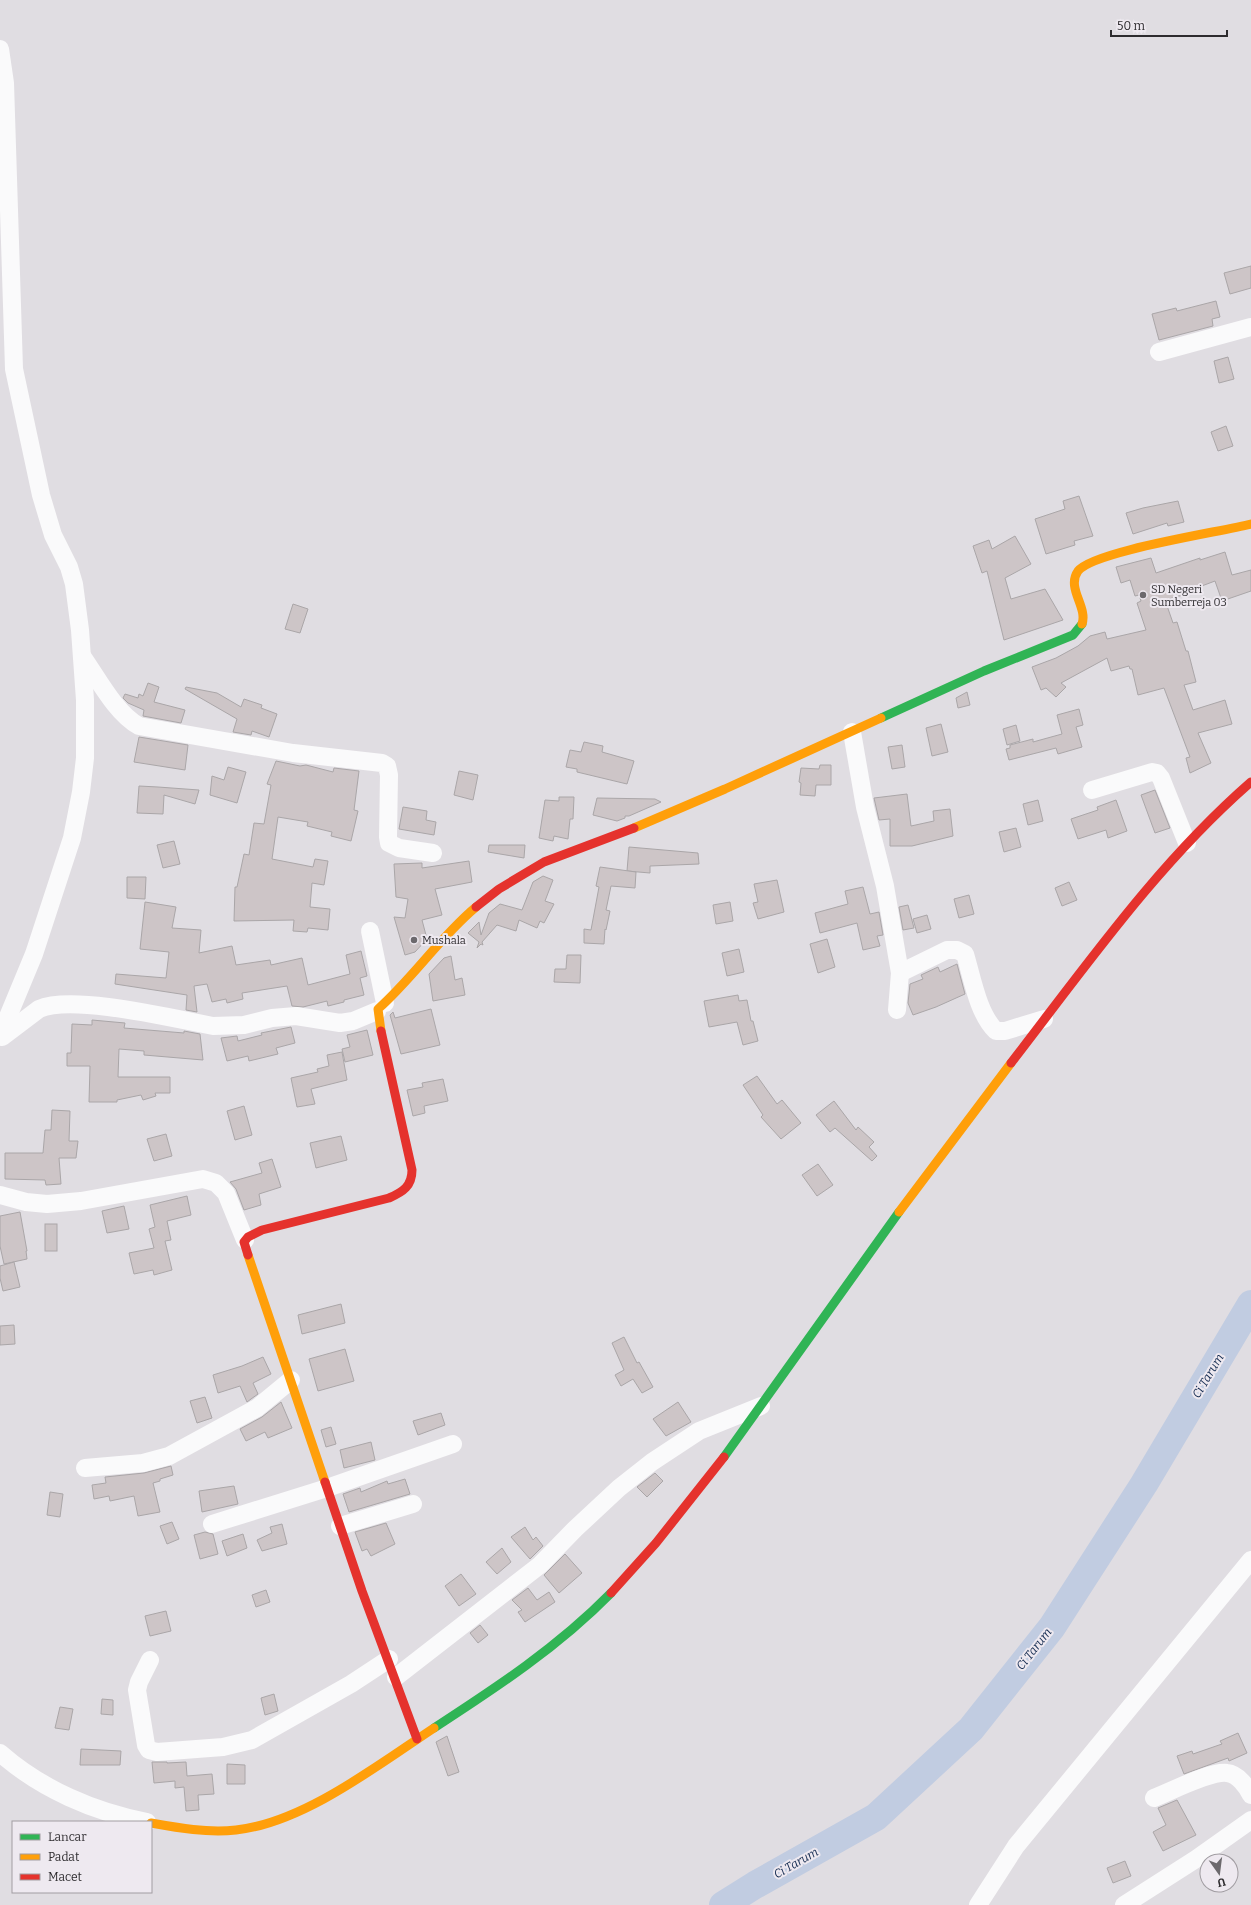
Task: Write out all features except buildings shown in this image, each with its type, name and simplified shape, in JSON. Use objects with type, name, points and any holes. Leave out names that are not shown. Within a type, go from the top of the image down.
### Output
[{"type":"street","points":[[0,49],[5,83],[14,369],[41,495],[51,529],[69,568],[74,584],[82,655],[85,700],[85,758],[81,792],[72,838],[34,954],[0,1036]]},
{"type":"street","points":[[1159,352],[1251,328]]},
{"type":"street","points":[[0,1040],[39,1009],[46,1006],[62,1004],[124,1010],[213,1026],[244,1025],[272,1018],[296,1016],[340,1022],[353,1021],[381,1007],[395,994],[432,952],[474,909],[499,889],[525,872],[544,862],[697,801],[984,671],[1073,635],[1083,625],[1084,617],[1074,579],[1081,566],[1134,549],[1230,530],[1251,524]]},
{"type":"street","points":[[82,655],[120,709],[129,719],[139,726],[293,753],[382,763],[387,766],[389,775],[389,843],[399,848],[433,853]]},
{"type":"street","points":[[852,732],[865,807],[885,886],[900,973],[898,1010]]},
{"type":"street","points":[[1092,790],[1152,772],[1157,773],[1161,778],[1187,843]]},
{"type":"street","points":[[152,1823],[180,1828],[234,1831],[264,1825],[326,1796],[417,1739],[541,1656],[568,1635],[595,1610],[653,1547],[705,1483],[913,1190],[1044,1019],[1131,909],[1187,843],[1215,814],[1251,782]]},
{"type":"street","points":[[245,1240],[262,1230],[389,1198],[407,1189],[411,1183],[412,1170],[381,1007],[370,931]]},
{"type":"street","points":[[900,973],[947,950],[957,950],[965,954],[981,1006],[989,1024],[996,1031],[1005,1031],[1044,1019]]},
{"type":"street","points":[[0,1195],[26,1202],[47,1204],[81,1202],[175,1183],[203,1179],[211,1180],[222,1188],[226,1194],[245,1240],[246,1250],[362,1591],[396,1677],[417,1739]]},
{"type":"street","points":[[85,1468],[143,1463],[169,1456],[257,1408],[291,1380]]},
{"type":"street","points":[[396,1677],[540,1564],[619,1488],[652,1462],[699,1431],[761,1406]]},
{"type":"street","points":[[212,1524],[327,1488],[453,1444]]},
{"type":"street","points":[[340,1526],[413,1504]]},
{"type":"street","points":[[978,1905],[1016,1846],[1251,1560]]},
{"type":"street","points":[[150,1660],[139,1682],[138,1690],[146,1744],[149,1750],[157,1752],[222,1747],[252,1740],[351,1684],[389,1659]]},
{"type":"street","points":[[0,1753],[46,1786],[78,1802],[104,1812],[143,1821]]},
{"type":"street","points":[[1154,1798],[1216,1773],[1228,1773],[1236,1777],[1248,1789],[1251,1795]]},
{"type":"street","points":[[1124,1905],[1196,1859],[1251,1820]]},
{"type":"waterway","name":"Ci Tarum","points":[[723,1905],[755,1885],[876,1817],[971,1729],[1052,1627],[1144,1484],[1251,1304]]},
{"type":"traffic: fast","points":[[881,718],[984,671],[1073,635],[1082,624]]},
{"type":"traffic: fast","points":[[724,1457],[899,1212]]},
{"type":"traffic: fast","points":[[434,1728],[504,1682],[548,1649],[591,1613],[611,1593]]},
{"type":"traffic: slow","points":[[1082,624],[1082,611],[1074,584],[1078,571],[1088,564],[1107,556],[1131,549],[1251,524]]},
{"type":"traffic: slow","points":[[634,828],[725,789],[881,718]]},
{"type":"traffic: slow","points":[[381,1031],[378,1009],[391,997],[450,931],[476,907]]},
{"type":"traffic: slow","points":[[899,1212],[1011,1063]]},
{"type":"traffic: slow","points":[[248,1255],[325,1482]]},
{"type":"traffic: slow","points":[[152,1823],[214,1831],[236,1830],[261,1825],[287,1816],[339,1790],[434,1728]]},
{"type":"traffic: jam","points":[[1011,1063],[1124,916],[1185,846],[1217,813],[1251,782]]},
{"type":"traffic: jam","points":[[476,907],[499,889],[544,862],[634,828]]},
{"type":"traffic: jam","points":[[248,1255],[244,1242],[248,1237],[262,1230],[389,1198],[406,1188],[412,1176],[412,1170],[381,1031]]},
{"type":"traffic: jam","points":[[611,1593],[656,1543],[724,1457]]},
{"type":"traffic: jam","points":[[325,1482],[362,1591],[417,1739]]},
{"type":"place","name":"SD Negeri Sumberreja 03","points":[[1143,595]]},
{"type":"place","name":"Mushala","points":[[414,940]]}]
